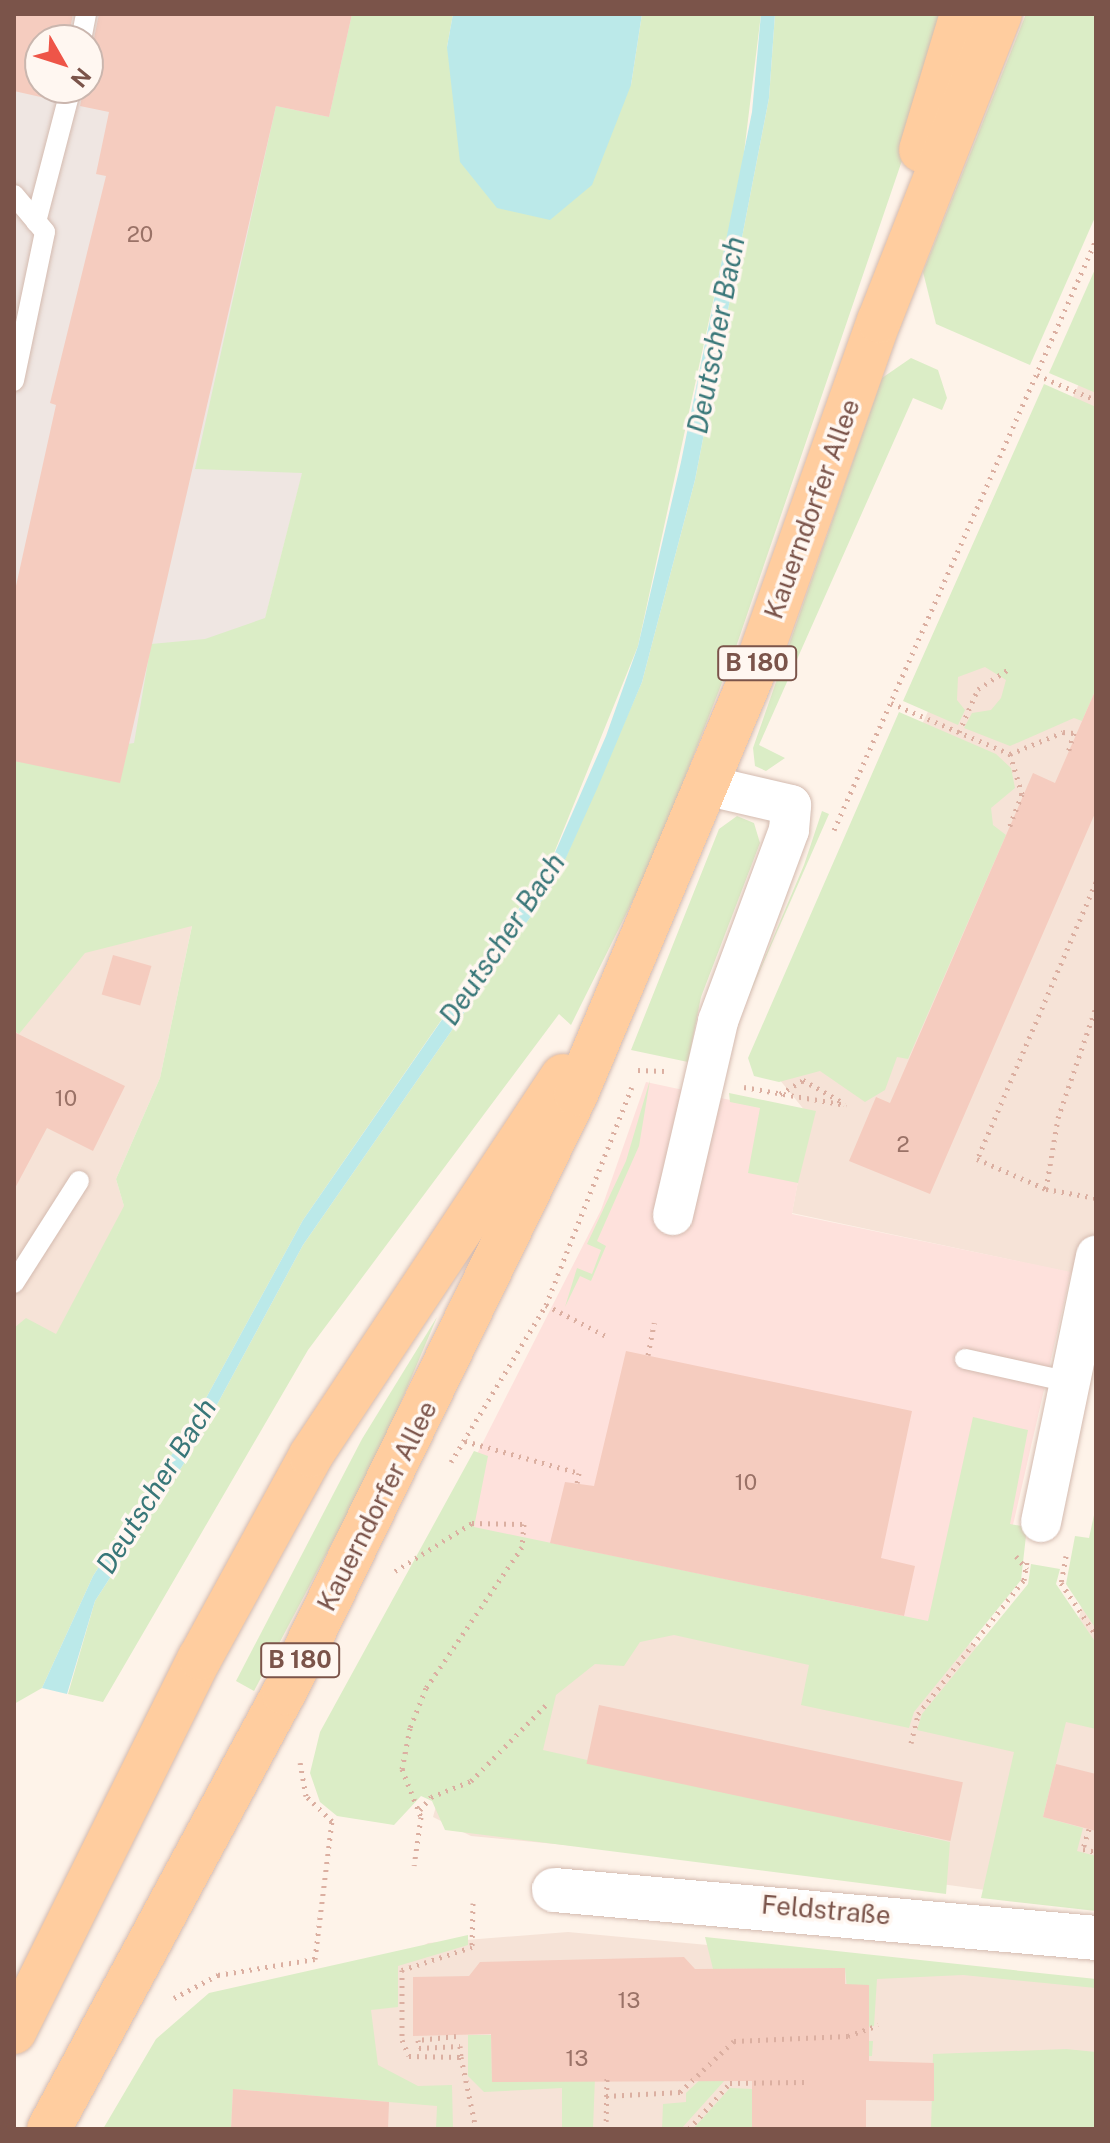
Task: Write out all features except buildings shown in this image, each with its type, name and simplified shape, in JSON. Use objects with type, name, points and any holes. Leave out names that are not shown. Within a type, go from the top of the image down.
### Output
[{"type":"main road","name":"Kauerndorfer Allee","points":[[879,321],[891,247],[962,14]]},
{"type":"main road","name":"Kauerndorfer Allee","points":[[49,2129],[398,1466],[617,999],[709,786],[879,321],[1000,14]]},
{"type":"main road","name":"Kauerndorfer Allee","points":[[14,2032],[200,1658],[311,1455],[385,1334],[617,999]]},
{"type":"street","points":[[673,1215],[718,1021],[781,859],[791,805],[709,786]]},
{"type":"street","points":[[1041,1522],[1096,1256]]},
{"type":"street","name":"Feldstraße","points":[[554,1890],[1096,1938]]},
{"type":"lane","points":[[36,222],[67,104]]},
{"type":"lane","points":[[14,195],[45,232],[14,381]]},
{"type":"lane","points":[[14,1283],[79,1181]]},
{"type":"lane","points":[[965,1359],[1070,1382]]},
{"type":"path","points":[[1037,375],[1096,400]]},
{"type":"path","points":[[959,732],[978,689],[1009,669]]},
{"type":"path","points":[[891,703],[1010,754],[1063,732],[1074,733],[1068,753]]},
{"type":"path","points":[[1008,830],[1022,794],[1010,754]]},
{"type":"path","points":[[1096,882],[977,1159],[1046,1189],[1096,1198]]},
{"type":"path","points":[[1046,1189],[1058,1118],[1096,1007]]},
{"type":"path","points":[[740,1086],[780,1095],[846,1105],[803,1080],[780,1095]]},
{"type":"path","points":[[546,1305],[608,1337]]},
{"type":"path","points":[[648,1355],[654,1323]]},
{"type":"path","points":[[465,1441],[579,1473],[577,1483]]},
{"type":"path","points":[[390,1572],[472,1523],[524,1524],[522,1547],[426,1688],[410,1728],[402,1769],[420,1811],[414,1866]]},
{"type":"path","points":[[911,1743],[918,1714],[1026,1572]]},
{"type":"path","points":[[1063,1575],[1061,1583],[1096,1635]]},
{"type":"path","points":[[420,1811],[431,1797],[471,1781],[546,1705]]},
{"type":"path","points":[[1089,1829],[1083,1849],[1096,1852]]},
{"type":"path","points":[[461,2057],[409,2056],[402,1970],[472,1947],[473,1903]]},
{"type":"path","points":[[163,2007],[218,1975],[315,1959]]},
{"type":"path","points":[[606,2096],[680,2092],[734,2041],[848,2036],[878,2025]]},
{"type":"path","points":[[456,2036],[418,2040],[419,2048],[460,2046],[476,2129]]},
{"type":"path","points":[[606,2129],[607,2076]]},
{"type":"path","points":[[689,2129],[730,2083],[806,2082]]},
{"type":"shaded area","points":[[14,14],[396,14],[374,194],[218,802],[14,772]]},
{"type":"shaded area","points":[[1096,347],[1096,1278],[792,1213],[810,1117],[766,1063]]},
{"type":"shaded area","points":[[14,772],[218,802],[160,1078],[116,1179],[134,1239],[14,1627]]},
{"type":"shaded area","points":[[646,1082],[810,1117],[792,1214],[1071,1272],[1002,1573],[954,1641],[462,1552],[448,1511],[601,1210]]},
{"type":"shaded area","points":[[1096,1547],[1096,1905],[868,1874],[471,1836],[433,1817],[466,1700],[561,1562],[1068,1664]]},
{"type":"shaded area","points":[[568,1932],[1096,1981],[1096,2129],[114,2129],[428,1943]]},
{"type":"green space","points":[[352,14],[453,14],[447,47],[631,85],[642,14],[761,14],[742,169],[638,646],[550,863],[303,1220],[193,1422],[93,1576],[42,1688],[14,1704],[14,1328],[26,1318],[56,1334],[124,1206],[116,1179],[160,1078],[192,926],[85,953],[19,1034],[14,1031],[14,761],[134,743],[151,644],[205,639],[265,618],[302,473],[195,469],[276,106],[329,117]]},
{"type":"green space","points":[[775,14],[952,14],[736,647],[652,862],[571,1025],[559,1014],[308,1350],[103,1702],[68,1694],[95,1601],[192,1451],[303,1245],[556,880],[642,682],[695,480],[769,98]]},
{"type":"green space","points":[[1026,14],[1096,14],[1096,215],[1030,365],[936,324],[923,272]]},
{"type":"green space","points":[[1096,267],[1096,393],[1049,373]]},
{"type":"green space","points":[[911,358],[938,370],[947,398],[942,410],[913,398],[759,745],[785,758],[766,771],[755,766],[753,748],[882,378]]},
{"type":"green space","points":[[1044,384],[1096,407],[1096,689],[1082,721],[1074,718],[1010,746],[964,728],[972,713],[991,710],[1001,698],[1006,680],[985,667],[958,677],[957,700],[965,710],[958,725],[903,701]]},
{"type":"green space","points":[[899,712],[996,754],[1011,768],[1015,788],[991,808],[993,825],[1006,835],[908,1059],[897,1057],[885,1090],[865,1102],[820,1071],[779,1082],[754,1076],[748,1058]]},
{"type":"green space","points":[[822,811],[829,814],[740,1016],[804,865]]},
{"type":"green space","points":[[737,816],[754,823],[760,843],[701,997],[688,1062],[631,1050],[719,829]]},
{"type":"green space","points":[[650,1080],[639,1146],[597,1241],[606,1246],[591,1281],[580,1276],[565,1307],[577,1268],[592,1274],[601,1250],[587,1244],[626,1161]]},
{"type":"green space","points":[[729,1093],[816,1111],[798,1183],[748,1173],[760,1108],[730,1102]]},
{"type":"green space","points":[[437,1317],[379,1454],[254,1691],[236,1681],[362,1439]]},
{"type":"green space","points":[[973,1417],[1028,1430],[1010,1524],[1027,1527],[1021,1580],[914,1712],[909,1728],[801,1705],[809,1665],[674,1635],[640,1642],[624,1666],[595,1664],[556,1695],[543,1750],[950,1842],[946,1894],[445,1830],[432,1801],[421,1796],[394,1825],[337,1816],[320,1802],[310,1773],[320,1732],[474,1451],[488,1456],[474,1527],[928,1621]]},
{"type":"green space","points":[[1096,1506],[1096,1629],[1066,1584],[1075,1536],[1089,1538]]},
{"type":"green space","points":[[1031,1564],[1060,1569],[1056,1584],[1096,1643],[1096,1729],[1066,1722],[1043,1817],[1083,1828],[1077,1851],[1096,1856],[1096,1911],[981,1898],[1014,1752],[917,1730],[922,1714],[1028,1584]]},
{"type":"green space","points":[[468,1935],[468,1945],[398,1966],[398,2007],[371,2010],[378,2065],[418,2086],[452,2085],[453,2129],[436,2129],[437,2106],[233,2089],[231,2129],[103,2129],[156,2039],[209,1993]]},
{"type":"green space","points":[[705,1937],[1096,1979],[1096,1988],[963,1975],[877,1979],[874,2026],[851,2029],[845,1968],[713,1969]]},
{"type":"green space","points":[[468,2035],[491,2035],[492,2082],[595,2077],[593,2129],[562,2129],[562,2088],[484,2092],[468,2076]]},
{"type":"green space","points":[[873,2041],[872,2056],[743,2060],[681,2129],[662,2129],[663,2104],[686,2102],[686,2093],[737,2045]]},
{"type":"green space","points":[[1066,2049],[1096,2052],[1096,2129],[931,2129],[933,2054]]},
{"type":"green space","points":[[730,2088],[752,2089],[752,2129],[693,2129]]},
{"type":"water","points":[[453,14],[642,14],[631,85],[592,185],[550,220],[497,208],[460,162],[447,47]]},
{"type":"water","name":"Deutscher Bach","points":[[761,14],[775,14],[769,98],[695,480],[642,682],[597,789],[556,880],[303,1245],[192,1451],[95,1601],[67,1694],[42,1688],[93,1576],[193,1422],[303,1220],[550,864],[606,736],[638,646],[681,462],[752,112]]}]
